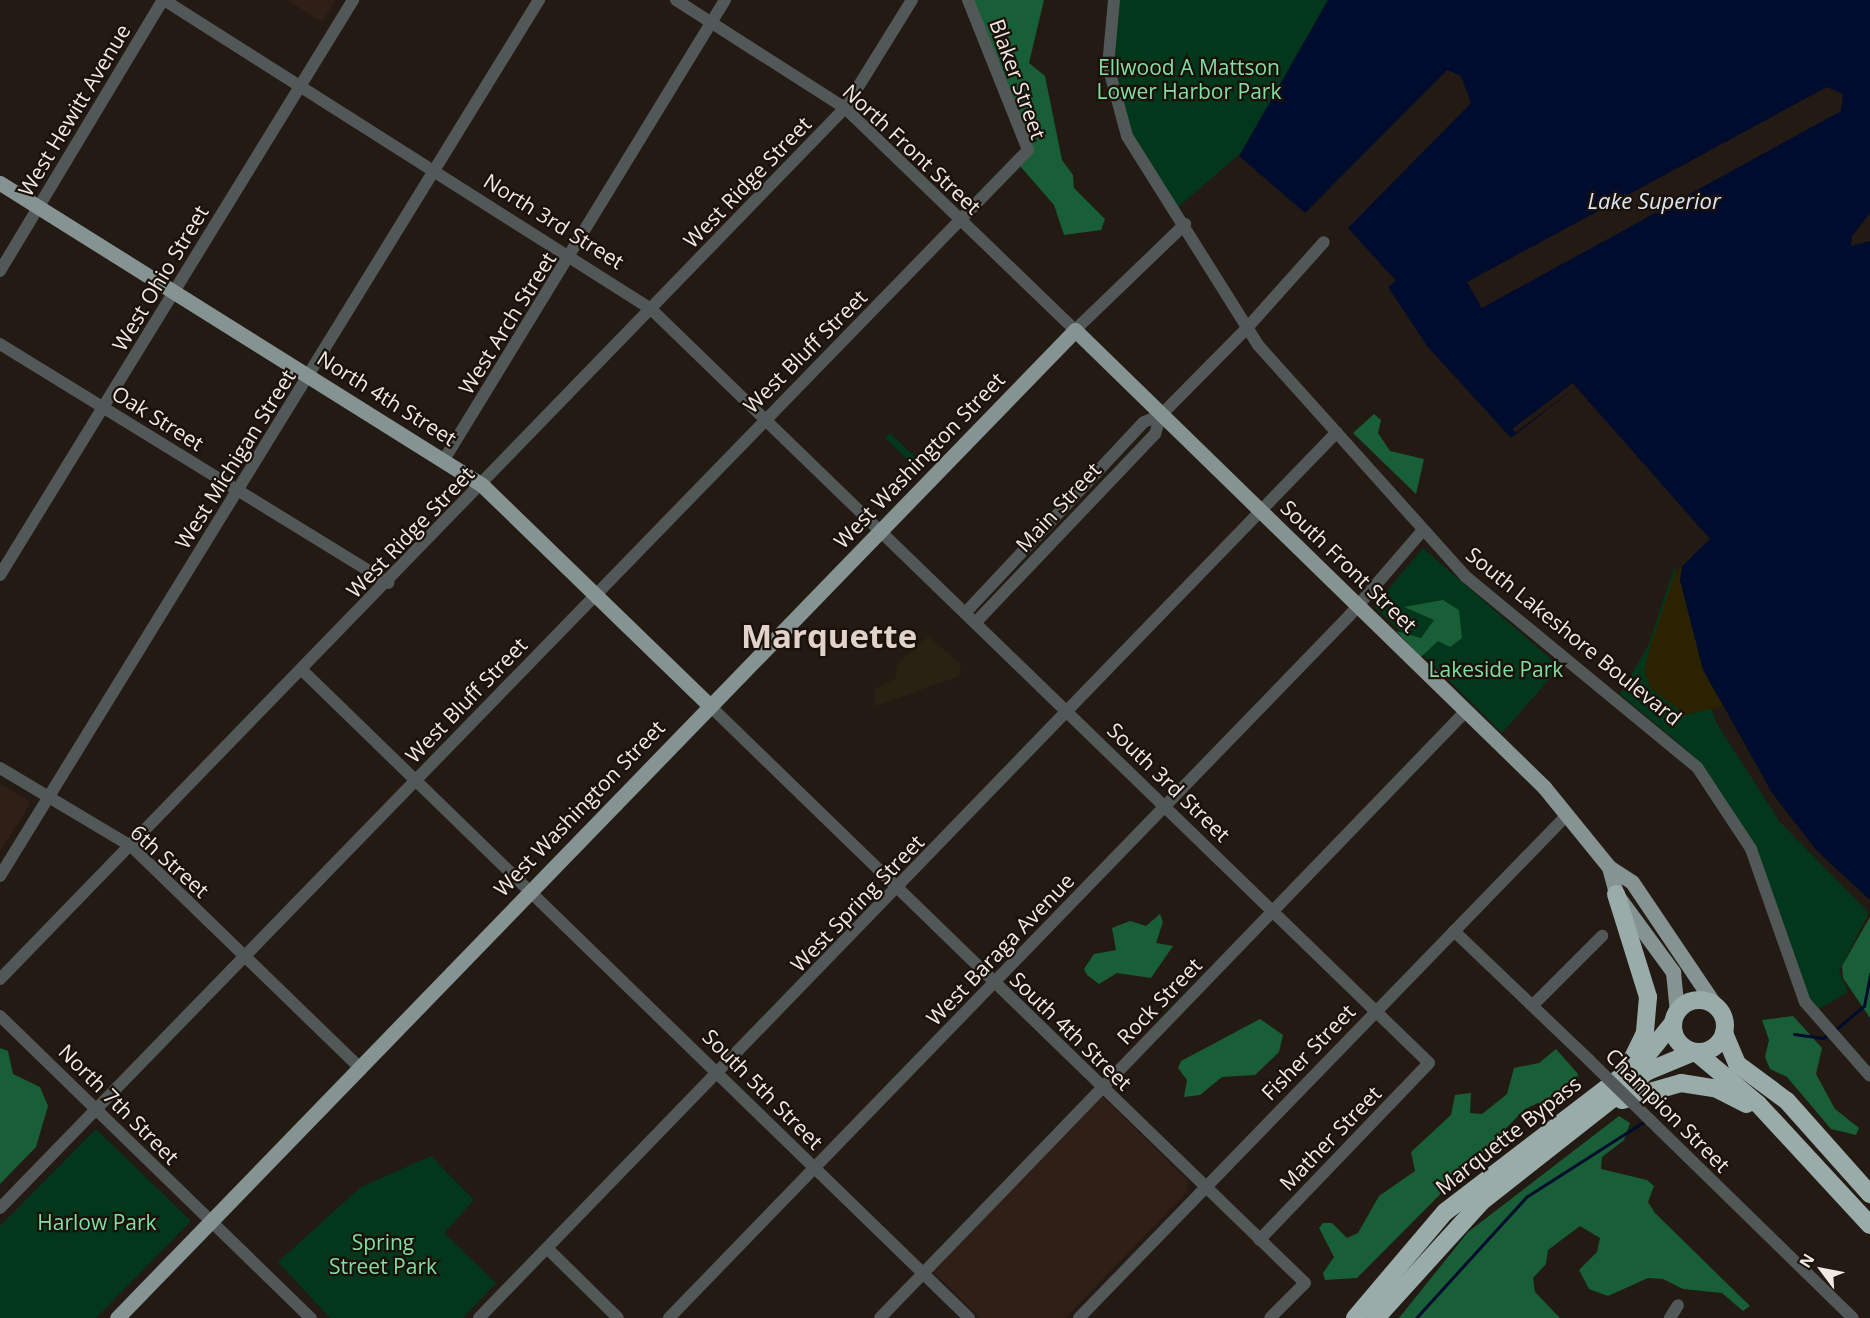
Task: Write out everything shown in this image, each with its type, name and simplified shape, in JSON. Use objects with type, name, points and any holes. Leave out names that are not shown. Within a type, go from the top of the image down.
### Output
[{"type":"highway","points":[[1616,894],[1648,997],[1645,1033],[1624,1074]]},
{"type":"highway","points":[[1870,1194],[1792,1105],[1737,1064],[1724,1034],[1724,1017],[1715,1005],[1695,1001],[1675,1018],[1678,1042],[1695,1052],[1773,1122],[1870,1225]]},
{"type":"highway","name":"Marquette Bypass","points":[[1355,1318],[1445,1212],[1651,1052],[1675,1018]]},
{"type":"highway","points":[[1695,1052],[1712,1048],[1724,1034]]},
{"type":"highway","name":"Marquette Bypass","points":[[1376,1318],[1481,1202],[1609,1105],[1646,1072],[1695,1052]]},
{"type":"highway","points":[[1609,1105],[1657,1087],[1692,1084],[1729,1094],[1773,1122]]},
{"type":"main road","name":"North 4th Street","points":[[0,183],[445,458],[483,485],[709,705]]},
{"type":"main road","name":"South Front Street","points":[[1075,330],[1466,711],[1568,814],[1609,867],[1632,882],[1715,1005]]},
{"type":"main road","name":"West Washington Street","points":[[117,1318],[528,890],[1075,330]]},
{"type":"main road","name":"South Front Street","points":[[1609,867],[1616,894],[1673,972],[1675,1018]]},
{"type":"street","name":"North 3rd Street","points":[[163,0],[573,255],[651,309],[880,530]]},
{"type":"street","name":"West Hewitt Avenue","points":[[0,271],[163,0]]},
{"type":"street","name":"West Ohio Street","points":[[0,576],[353,0]]},
{"type":"street","name":"West Michigan Street","points":[[0,876],[539,0]]},
{"type":"street","name":"North Front Street","points":[[676,0],[845,108],[1075,330]]},
{"type":"street","name":"West Arch Street","points":[[445,458],[573,255],[725,0]]},
{"type":"street","name":"West Ridge Street","points":[[0,979],[388,583],[845,108],[912,0]]},
{"type":"street","name":"Blaker Street","points":[[961,220],[1028,150],[968,0]]},
{"type":"street","name":"South Lakeshore Boulevard","points":[[1114,0],[1108,66],[1114,101],[1127,136],[1185,224],[1247,328],[1422,531],[1494,602],[1671,741],[1719,794],[1751,849],[1794,980],[1818,1019],[1839,1046],[1870,1076]]},
{"type":"street","name":"West Bluff Street","points":[[0,1208],[961,220]]},
{"type":"street","points":[[1075,330],[1185,224]]},
{"type":"street","name":"Main Street","points":[[966,612],[1136,430],[1161,415],[1247,328],[1324,242]]},
{"type":"street","name":"Oak Street","points":[[0,344],[388,583]]},
{"type":"street","name":"Main Street","points":[[976,622],[1155,434],[1161,415]]},
{"type":"street","name":"West Spring Street","points":[[479,1318],[1263,514],[1337,432]]},
{"type":"street","name":"South 3rd Street","points":[[880,530],[1274,910],[1429,1063]]},
{"type":"street","name":"West Baraga Avenue","points":[[669,1318],[1165,806],[1357,604],[1422,531]]},
{"type":"street","name":"South 5th Street","points":[[302,670],[719,1072],[969,1318]]},
{"type":"street","name":"South 4th Street","points":[[709,705],[1101,1089],[1305,1283],[1270,1318]]},
{"type":"street","name":"Rock Street","points":[[880,1318],[1466,711]]},
{"type":"street","name":"6th Street","points":[[0,768],[131,846],[358,1066]]},
{"type":"street","name":"Fisher Street","points":[[1079,1318],[1568,814]]},
{"type":"street","name":"Champion Street","points":[[1454,931],[1533,1005],[1847,1316]]},
{"type":"street","points":[[1533,1005],[1602,936]]},
{"type":"street","name":"North 7th Street","points":[[0,1016],[311,1318]]},
{"type":"street","name":"Mather Street","points":[[1259,1240],[1429,1063]]},
{"type":"street","points":[[548,1249],[618,1318]]},
{"type":"street","points":[[1670,1318],[1678,1305]]},
{"type":"shaded area","points":[[287,0],[336,0],[322,22]]},
{"type":"shaded area","points":[[928,637],[961,664],[959,676],[876,706],[873,690],[896,678],[897,664]]},
{"type":"shaded area","points":[[0,783],[31,802],[0,852]]},
{"type":"shaded area","points":[[1100,1094],[1188,1181],[1187,1192],[1065,1318],[980,1318],[934,1272]]},
{"type":"green space","points":[[971,0],[1044,0],[1029,63],[1045,76],[1062,160],[1073,175],[1074,188],[1105,219],[1101,230],[1064,235],[1054,205],[1020,166],[1030,156]]},
{"type":"green space","name":"Ellwood A Mattson Lower Harbor Park","points":[[1114,0],[1328,0],[1243,151],[1176,209],[1127,136],[1114,101],[1108,34]]},
{"type":"green space","points":[[1374,414],[1381,420],[1378,433],[1390,451],[1424,459],[1416,494],[1353,433]]},
{"type":"green space","points":[[890,433],[922,464],[918,469],[885,438]]},
{"type":"green space","name":"Lakeside Park","points":[[1423,548],[1560,667],[1502,733],[1374,606]]},
{"type":"green space","points":[[1675,566],[1677,617],[1717,724],[1780,822],[1869,913],[1839,971],[1848,992],[1817,1010],[1802,991],[1757,856],[1731,807],[1689,752],[1620,694],[1648,646]]},
{"type":"green space","points":[[1443,600],[1459,610],[1462,638],[1450,647],[1438,641],[1421,657],[1396,631],[1421,638],[1434,620],[1404,607]]},
{"type":"green space","points":[[1160,914],[1163,922],[1156,943],[1173,946],[1151,978],[1117,973],[1099,984],[1087,975],[1084,969],[1094,954],[1116,950],[1112,928],[1130,921],[1146,926]]},
{"type":"green space","points":[[1870,917],[1870,1018],[1843,978],[1842,966]]},
{"type":"green space","points":[[1793,1016],[1822,1048],[1816,1074],[1835,1109],[1859,1128],[1856,1135],[1831,1129],[1787,1077],[1770,1069],[1765,1057],[1769,1040],[1762,1020]]},
{"type":"green space","points":[[1260,1019],[1283,1035],[1279,1052],[1255,1075],[1222,1077],[1200,1095],[1184,1097],[1187,1080],[1178,1068],[1181,1061]]},
{"type":"green space","points":[[0,1048],[8,1051],[13,1074],[40,1087],[48,1106],[36,1147],[0,1184]]},
{"type":"green space","points":[[1556,1049],[1578,1074],[1576,1091],[1559,1106],[1538,1103],[1525,1109],[1357,1278],[1325,1280],[1323,1273],[1334,1257],[1319,1228],[1323,1223],[1332,1223],[1347,1238],[1358,1233],[1379,1196],[1415,1171],[1411,1152],[1451,1115],[1455,1095],[1471,1093],[1470,1113],[1482,1114],[1507,1094],[1514,1068],[1539,1063]]},
{"type":"green space","points":[[1619,1116],[1630,1123],[1624,1140],[1602,1157],[1601,1169],[1647,1180],[1654,1186],[1648,1202],[1655,1213],[1750,1306],[1743,1311],[1722,1293],[1683,1289],[1663,1279],[1648,1278],[1608,1296],[1589,1289],[1579,1270],[1597,1252],[1600,1238],[1580,1226],[1548,1250],[1546,1264],[1533,1278],[1535,1292],[1560,1318],[1399,1318],[1468,1232]]},
{"type":"green space","name":"Harlow Park","points":[[96,1129],[191,1221],[96,1318],[0,1318],[0,1226]]},
{"type":"green space","name":"Spring Street Park","points":[[431,1156],[474,1200],[444,1233],[496,1283],[463,1318],[330,1318],[278,1262],[361,1187]]},
{"type":"sand","points":[[1691,555],[1870,900],[1817,851],[1772,793],[1722,706],[1686,715],[1651,689],[1644,671],[1649,650],[1675,573]]},
{"type":"water","name":"Lake Superior","points":[[1328,0],[1870,0],[1870,213],[1852,236],[1851,246],[1870,241],[1870,900],[1817,851],[1772,793],[1703,670],[1680,580],[1682,566],[1710,539],[1576,387],[1511,438],[1427,346],[1388,287],[1396,281],[1348,228],[1471,103],[1461,76],[1447,70],[1305,213],[1239,156]]},
{"type":"pier","points":[[1827,87],[1843,94],[1841,111],[1482,308],[1467,282]]},
{"type":"pier","points":[[1573,383],[1576,387],[1515,433],[1512,429]]},
{"type":"waterway","points":[[1835,1030],[1864,1006],[1870,974]]},
{"type":"waterway","points":[[1794,1034],[1823,1038],[1829,1034]]},
{"type":"waterway","points":[[1416,1318],[1526,1197],[1645,1121]]},
{"type":"district","name":"Marquette","points":[[829,636]]}]
